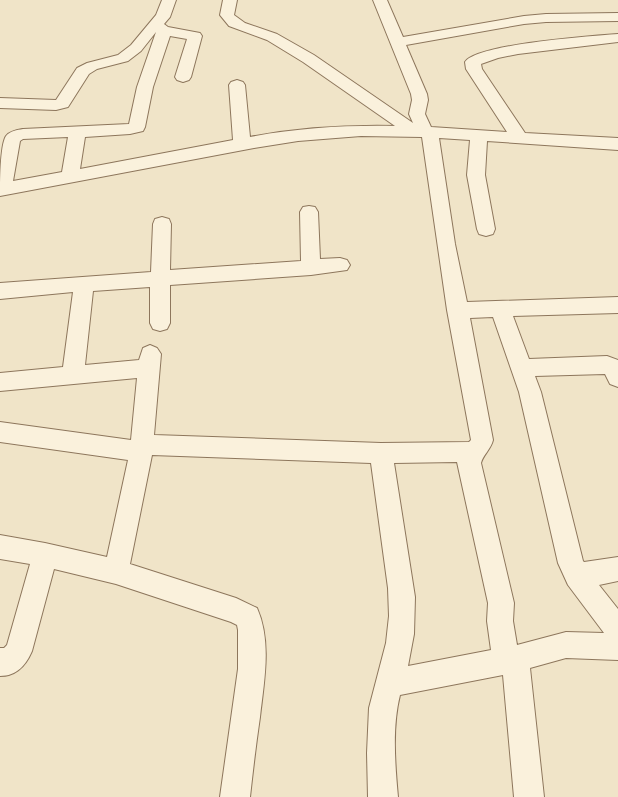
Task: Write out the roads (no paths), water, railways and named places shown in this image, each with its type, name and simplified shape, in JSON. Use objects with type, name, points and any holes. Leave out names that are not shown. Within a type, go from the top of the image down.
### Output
[{"type":"street","points":[[169,0],[163,17],[145,87],[137,127],[130,129],[23,134],[14,137],[1,190],[242,144],[298,136],[361,131],[423,132],[618,144]]},
{"type":"street","points":[[230,0],[227,15],[231,21],[265,33],[301,54],[423,132]]},
{"type":"street","points":[[0,432],[141,449],[381,453],[472,452],[480,447],[482,440],[446,244],[423,132],[417,114],[420,96],[380,0]]},
{"type":"street","points":[[397,42],[563,14],[618,16]]},
{"type":"street","points":[[563,14],[585,42]]},
{"type":"street","points":[[160,28],[193,34],[195,36],[183,77]]},
{"type":"street","points":[[0,103],[61,104],[75,80],[83,72],[92,66],[117,60],[126,56],[160,28]]},
{"type":"street","points":[[520,138],[474,69],[473,62],[486,56],[618,38]]},
{"type":"street","points":[[237,85],[242,144]]},
{"type":"street","points":[[70,177],[77,132]]},
{"type":"street","points":[[479,135],[476,175],[486,229]]},
{"type":"street","points":[[309,212],[311,268]]},
{"type":"street","points":[[160,323],[162,224]]},
{"type":"street","points":[[0,291],[340,265]]},
{"type":"street","points":[[73,376],[84,284]]},
{"type":"street","points":[[458,310],[618,305]]},
{"type":"street","points":[[500,309],[530,392],[571,563],[577,576],[618,630]]},
{"type":"street","points":[[0,382],[73,376],[149,361],[141,449],[116,572]]},
{"type":"street","points":[[522,368],[608,365],[614,368],[618,378]]},
{"type":"street","points":[[472,452],[469,463],[501,603],[500,621],[511,660],[529,797]]},
{"type":"street","points":[[381,453],[403,607],[402,628],[397,654],[383,707],[381,763],[383,797]]},
{"type":"street","points":[[0,547],[45,555],[116,572],[236,611],[248,617],[251,630],[252,669],[234,797]]},
{"type":"street","points":[[0,662],[10,661],[17,656],[20,651],[45,555]]},
{"type":"street","points":[[577,576],[618,569]]},
{"type":"street","points":[[389,683],[511,660],[566,645],[618,647]]}]
